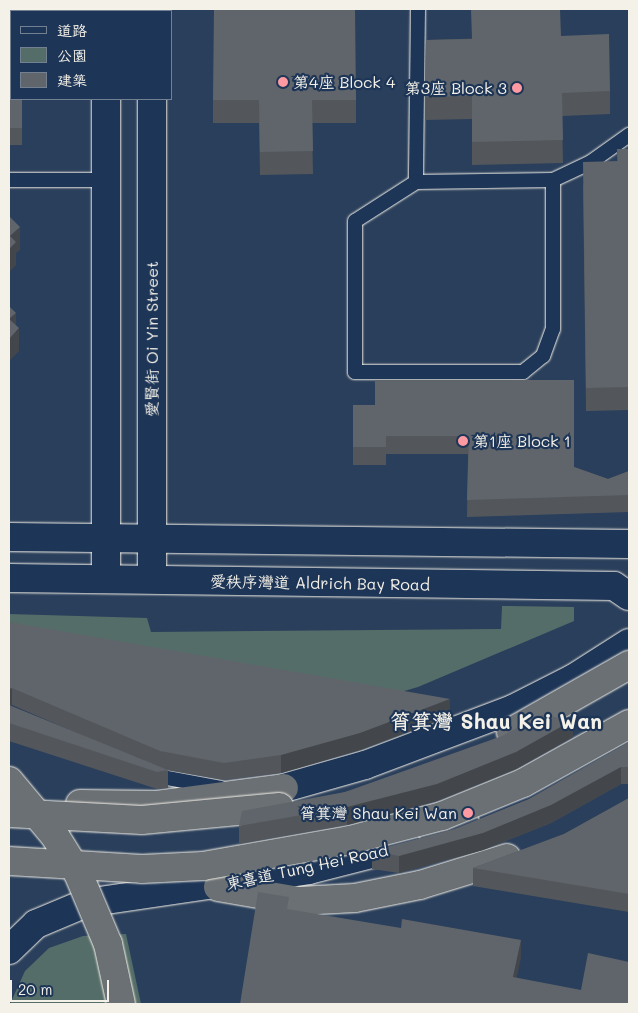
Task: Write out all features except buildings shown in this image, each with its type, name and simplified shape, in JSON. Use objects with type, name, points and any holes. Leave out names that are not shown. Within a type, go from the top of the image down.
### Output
[{"type":"highway","points":[[9,813],[142,820],[245,812],[340,795],[498,739],[629,665]]},
{"type":"highway","points":[[9,860],[142,869],[203,866],[350,840],[442,816],[523,783],[629,724]]},
{"type":"highway","points":[[9,782],[55,836],[78,873],[108,944],[121,1004]]},
{"type":"highway","points":[[9,798],[157,805],[284,788]]},
{"type":"highway","points":[[218,886],[299,901],[355,898],[457,876],[532,848]]},
{"type":"main road","points":[[106,100],[106,578]]},
{"type":"main road","name":"愛賢街 Oi Yin Street","points":[[152,100],[152,578]]},
{"type":"main road","points":[[9,537],[152,537],[629,544]]},
{"type":"main road","name":"愛秩序灣道 Aldrich Bay Road","points":[[9,578],[152,578],[251,584],[614,586],[629,596]]},
{"type":"main road","points":[[284,788],[365,765],[504,713],[574,678],[629,643]]},
{"type":"main road","name":"東喜道 Tung Hei Road","points":[[9,950],[36,924],[69,908],[218,886],[337,864],[451,831],[523,802],[629,745]]},
{"type":"lane","points":[[416,182],[418,9]]},
{"type":"lane","points":[[553,180],[553,329],[543,356],[523,372],[355,372],[355,221],[416,182],[553,180],[591,162],[629,135]]},
{"type":"lane","points":[[9,180],[106,180]]},
{"type":"lane","points":[[140,770],[223,788],[284,788]]},
{"type":"green space","points":[[502,606],[574,607],[574,621],[418,687],[328,713],[9,673],[9,614],[147,618],[151,632],[501,629]]},
{"type":"green space","points":[[126,934],[141,1004],[10,1004],[25,971],[49,948],[83,936]]},
{"type":"place","name":"第4座 Block 4","points":[[283,82]]},
{"type":"place","name":"第3座 Block 3","points":[[517,88]]},
{"type":"place","name":"第1座 Block 1","points":[[463,441]]},
{"type":"place","name":"筲箕灣 Shau Kei Wan","points":[[468,813]]},
{"type":"district","name":"筲箕灣 Shau Kei Wan","points":[[496,721]]}]
